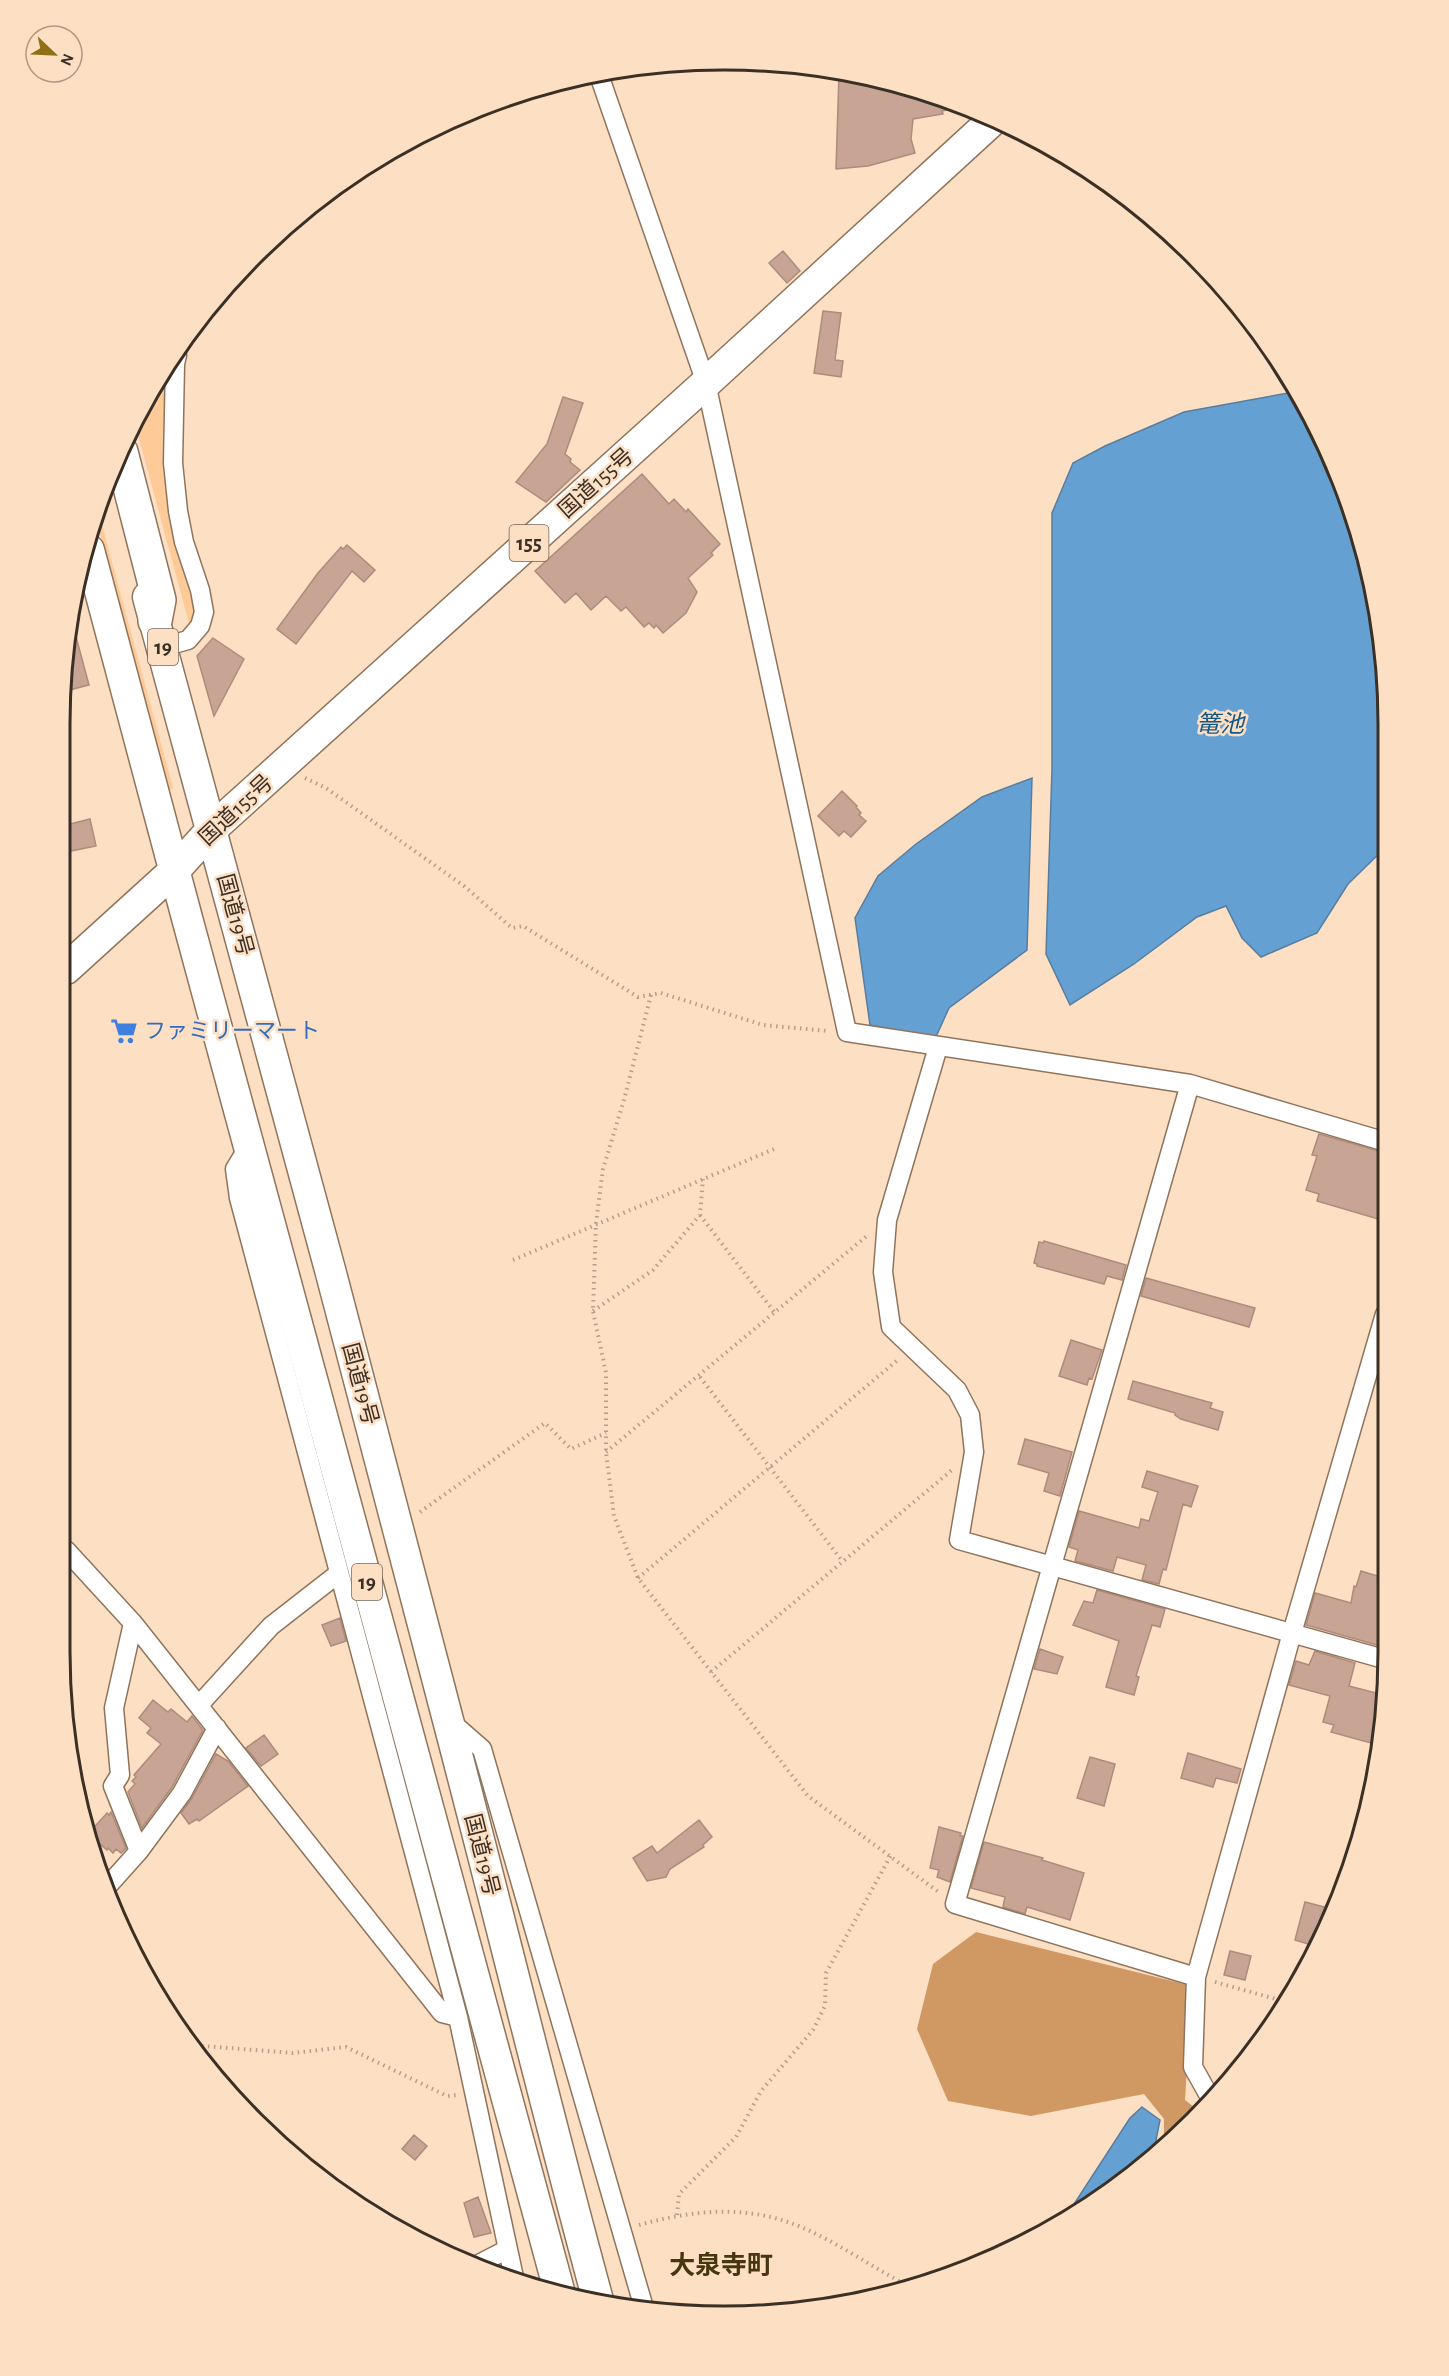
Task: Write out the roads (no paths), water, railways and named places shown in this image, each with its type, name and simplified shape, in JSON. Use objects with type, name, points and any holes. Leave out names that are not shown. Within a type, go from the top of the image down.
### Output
[{"type":"highway","name":"国道155号","points":[[70,965],[175,870],[213,828],[706,383],[987,125]]},
{"type":"highway","points":[[124,465],[159,600],[159,634]]},
{"type":"highway","name":"国道19号","points":[[117,483],[213,828],[448,1719],[596,2293]]},
{"type":"highway","name":"国道19号","points":[[92,560],[557,2284]]},
{"type":"street","points":[[602,82],[706,383],[847,1032],[1190,1084],[1378,1140]]},
{"type":"street","points":[[159,634],[188,640],[200,626],[204,612],[200,590],[184,542],[173,463],[175,371]]},
{"type":"street","points":[[938,1047],[887,1220],[883,1272],[891,1327],[957,1390],[969,1415],[974,1452],[959,1540],[1378,1657]]},
{"type":"street","points":[[1190,1084],[1050,1566],[955,1905],[1196,1977]]},
{"type":"street","points":[[249,1146],[235,1168],[239,1198],[458,2017],[512,2270]]},
{"type":"street","points":[[1207,2092],[1194,2067],[1196,1977],[1292,1633],[1378,1338]]},
{"type":"street","points":[[70,1555],[133,1623],[442,2013],[458,2017]]},
{"type":"street","points":[[199,1705],[271,1626],[339,1573]]},
{"type":"street","points":[[133,1623],[114,1708],[120,1774],[113,1786],[139,1851]]},
{"type":"street","points":[[448,1719],[482,1749],[641,2300]]},
{"type":"street","points":[[112,1881],[139,1851],[182,1793],[217,1728]]},
{"type":"street","points":[[486,2260],[506,2250]]},
{"type":"water","name":"篭池","points":[[1288,393],[1329,474],[1356,555],[1373,639],[1378,724],[1378,855],[1348,884],[1317,933],[1261,957],[1242,938],[1226,906],[1197,917],[1134,964],[1070,1005],[1046,954],[1052,769],[1052,513],[1073,463],[1105,446],[1184,412]]},
{"type":"water","points":[[1032,778],[1027,950],[949,1008],[935,1039],[870,1025],[855,918],[878,876],[916,844],[982,797]]},
{"type":"water","points":[[1142,2107],[1160,2120],[1155,2144],[1123,2170],[1074,2204],[1130,2118]]},
{"type":"place","name":"ファミリーマート","points":[[124,1031]]},
{"type":"district","name":"大泉寺町","points":[[721,2266]]}]
